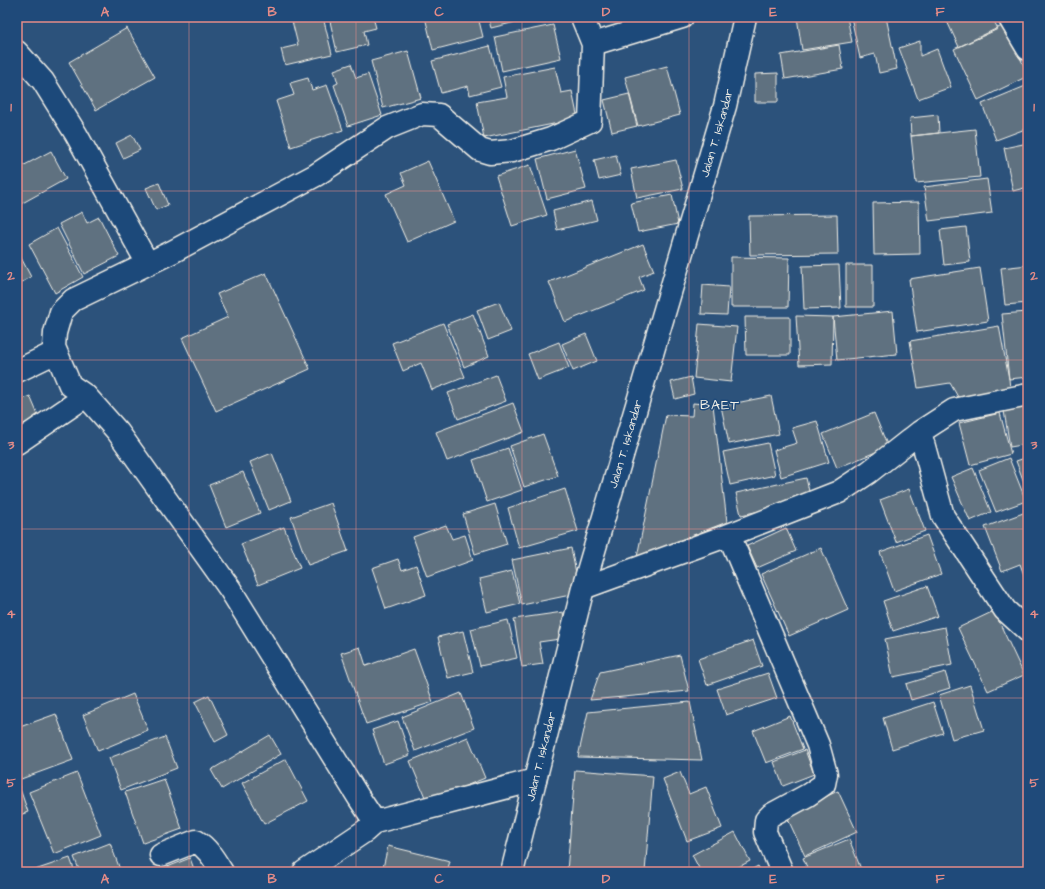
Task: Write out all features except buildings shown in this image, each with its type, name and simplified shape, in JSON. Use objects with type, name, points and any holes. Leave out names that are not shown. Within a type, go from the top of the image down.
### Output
[{"type":"street","points":[[375,822],[358,798],[230,589],[118,432],[86,396],[70,385],[54,347],[55,333],[61,312],[73,300],[148,264],[316,176],[386,128],[422,114],[439,115],[480,150],[490,153],[512,151],[551,139],[590,121],[593,44],[582,17]]},
{"type":"street","points":[[593,44],[682,17]]},
{"type":"street","name":"Jalan T. Iskandar","points":[[512,872],[583,588],[725,106],[745,17]]},
{"type":"street","points":[[1009,17],[1028,49]]},
{"type":"street","points":[[17,52],[44,81],[76,134],[148,264]]},
{"type":"street","points":[[17,370],[56,352]]},
{"type":"street","points":[[583,588],[729,535],[839,492],[869,472],[920,432],[954,410],[1028,395]]},
{"type":"street","points":[[17,443],[86,396]]},
{"type":"street","points":[[920,432],[943,516],[1005,610],[1028,631]]},
{"type":"street","points":[[729,535],[818,745],[826,774],[824,784],[808,795],[771,814],[766,820],[765,832],[782,872]]},
{"type":"street","points":[[304,872],[365,831],[375,822],[535,780]]},
{"type":"street","points":[[161,855],[196,841],[202,844],[222,872]]},
{"type":"district","name":"BAET","points":[[720,404]]}]
